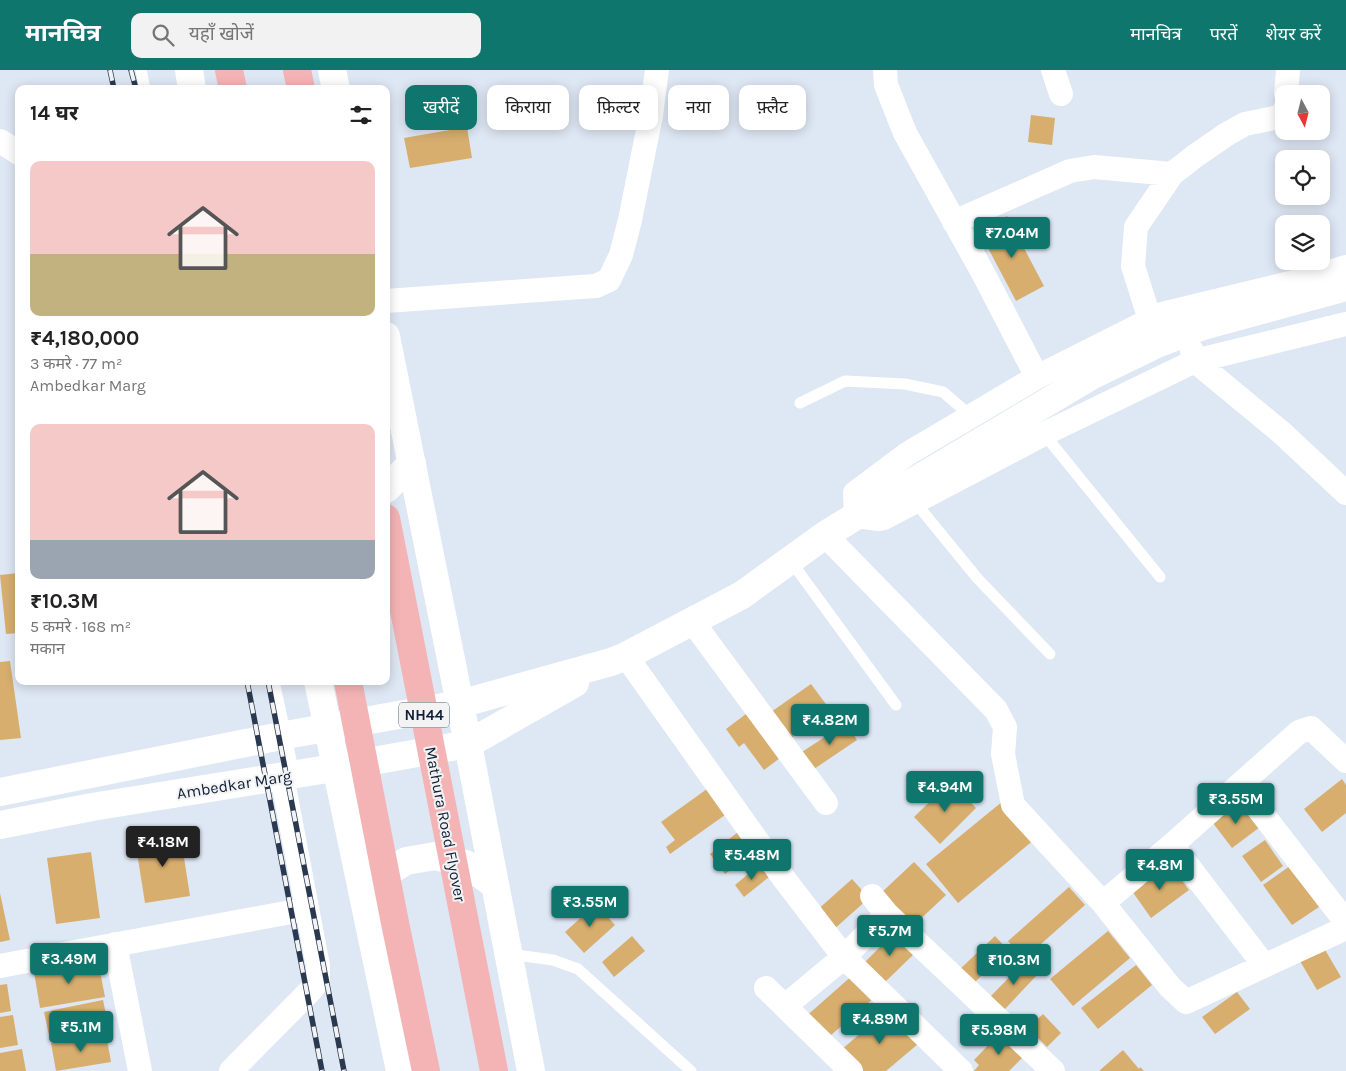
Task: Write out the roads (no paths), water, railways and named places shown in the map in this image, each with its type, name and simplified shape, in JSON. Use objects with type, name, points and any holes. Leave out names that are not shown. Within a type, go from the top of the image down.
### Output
[{"type":"highway","points":[[229,70],[232,85]]},
{"type":"highway","points":[[297,70],[299,85]]},
{"type":"highway","name":"Mathura Road Flyover","points":[[390,538],[494,1071]]},
{"type":"highway","points":[[349,685],[426,1071]]},
{"type":"street","points":[[188,70],[191,85]]},
{"type":"street","points":[[332,70],[335,85]]},
{"type":"street","points":[[885,70],[886,86],[905,133],[984,273],[1037,376]]},
{"type":"street","points":[[1053,70],[1061,94]]},
{"type":"street","points":[[1287,85],[1288,70]]},
{"type":"street","points":[[390,300],[596,286],[609,280],[621,255],[630,220],[651,115],[656,71]]},
{"type":"street","points":[[1150,320],[1133,266],[1136,227],[1172,174],[1227,134],[1246,124],[1275,118]]},
{"type":"street","points":[[0,141],[15,150]]},
{"type":"street","points":[[954,222],[1070,171],[1094,167],[1172,174]]},
{"type":"street","points":[[856,516],[855,493],[907,454],[1037,376],[1162,314],[1346,267]]},
{"type":"street","points":[[468,744],[618,659],[742,595],[825,535],[1092,376],[1157,344],[1203,326],[1346,287]]},
{"type":"street","points":[[1178,309],[1196,361],[1282,433],[1346,493]]},
{"type":"street","points":[[856,516],[879,520],[884,518],[1044,434],[1196,361],[1346,324]]},
{"type":"street","points":[[390,356],[531,1071]]},
{"type":"street","points":[[390,485],[412,463]]},
{"type":"street","points":[[825,535],[996,710],[1006,727],[1003,754],[1013,805],[1103,903],[1170,987],[1186,1002],[1346,928]]},
{"type":"street","points":[[692,621],[826,803]]},
{"type":"street","points":[[0,792],[286,735],[460,704],[618,659]]},
{"type":"street","points":[[618,659],[844,957],[960,1071]]},
{"type":"street","points":[[319,685],[328,728],[333,768],[374,1008],[399,1066]]},
{"type":"street","points":[[1103,903],[1172,845],[1299,732],[1311,728],[1346,761]]},
{"type":"street","name":"Ambedkar Marg","points":[[0,825],[92,807],[468,744]]},
{"type":"street","points":[[333,768],[367,908],[399,1066]]},
{"type":"street","points":[[231,1071],[311,990],[318,980],[318,966],[307,909],[288,775]]},
{"type":"street","points":[[1240,785],[1346,922]]},
{"type":"street","points":[[1172,845],[1264,965]]},
{"type":"street","points":[[367,908],[380,878],[406,862],[435,856],[466,864],[495,885]]},
{"type":"street","points":[[785,1006],[844,957],[879,905],[1053,1071]]},
{"type":"street","points":[[0,966],[307,909]]},
{"type":"street","points":[[115,944],[140,1071]]},
{"type":"street","points":[[766,988],[851,1071]]},
{"type":"lane","points":[[141,70],[143,85]]},
{"type":"lane","points":[[800,403],[845,381],[905,384],[943,392],[971,416]]},
{"type":"lane","points":[[1044,434],[1160,577]]},
{"type":"lane","points":[[915,502],[978,579],[1050,654]]},
{"type":"lane","points":[[790,560],[896,705]]},
{"type":"lane","points":[[275,685],[286,735],[288,775]]},
{"type":"lane","points":[[508,954],[553,960],[578,969],[691,1071]]},
{"type":"railway","points":[[110,70],[113,85]]},
{"type":"railway","points":[[131,70],[135,85]]},
{"type":"railway","points":[[248,685],[322,1071]]},
{"type":"railway","points":[[269,685],[344,1071]]}]
